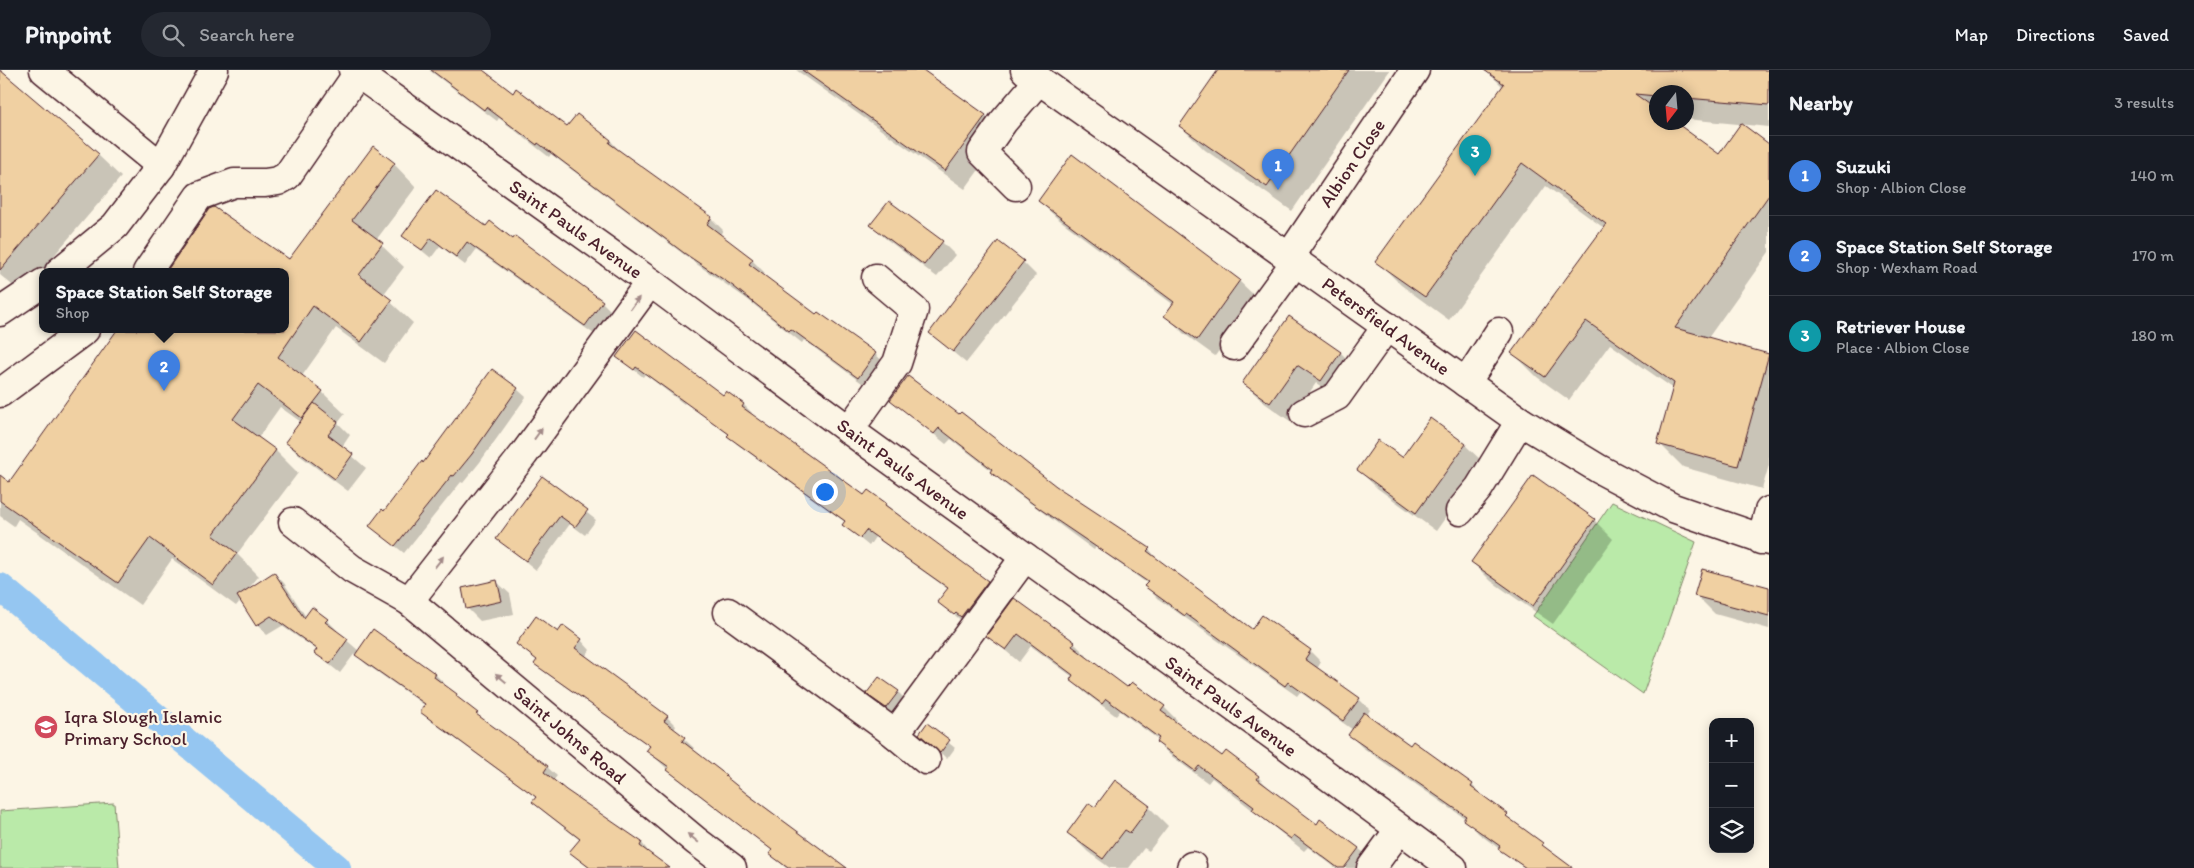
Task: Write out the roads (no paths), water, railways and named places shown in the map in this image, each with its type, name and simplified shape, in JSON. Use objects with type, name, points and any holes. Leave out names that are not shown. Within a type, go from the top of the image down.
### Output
[{"type":"street","points":[[44,70],[161,166]]},
{"type":"street","points":[[63,268],[115,226],[161,166],[214,70]]},
{"type":"street","name":"Albion Close","points":[[1234,346],[1415,70]]},
{"type":"street","points":[[150,268],[199,196],[234,183],[265,183],[278,181],[287,176],[356,72]]},
{"type":"street","name":"Saint Pauls Avenue","points":[[356,72],[650,282],[849,430],[1274,736],[1453,868]]},
{"type":"street","points":[[1016,186],[982,152],[1032,75]]},
{"type":"street","name":"Petersfield Avenue","points":[[1032,75],[1520,421],[1599,469],[1673,508],[1765,541]]},
{"type":"street","points":[[849,430],[897,363],[914,310],[876,278]]},
{"type":"street","points":[[409,601],[524,454],[650,282]]},
{"type":"street","points":[[0,312],[39,287]]},
{"type":"street","points":[[1304,413],[1338,396],[1387,326]]},
{"type":"street","points":[[1466,383],[1498,332]]},
{"type":"street","points":[[0,393],[80,333]]},
{"type":"street","points":[[1460,511],[1479,488],[1520,421]]},
{"type":"street","points":[[1765,541],[1769,511]]},
{"type":"street","name":"Saint Johns Road","points":[[293,522],[352,569],[409,601],[696,841],[732,868]]},
{"type":"street","points":[[895,734],[1025,557]]},
{"type":"street","points":[[728,612],[895,734],[926,760]]},
{"type":"street","points":[[1371,868],[1399,830]]},
{"type":"waterway","points":[[0,587],[337,868]]},
{"type":"place","name":"Retriever House","points":[[1475,176]]},
{"type":"place","name":"Suzuki","points":[[1278,190]]},
{"type":"place","name":"Space Station Self Storage","points":[[164,391]]},
{"type":"place","name":"Iqra Slough Islamic Primary School","points":[[46,727]]}]
